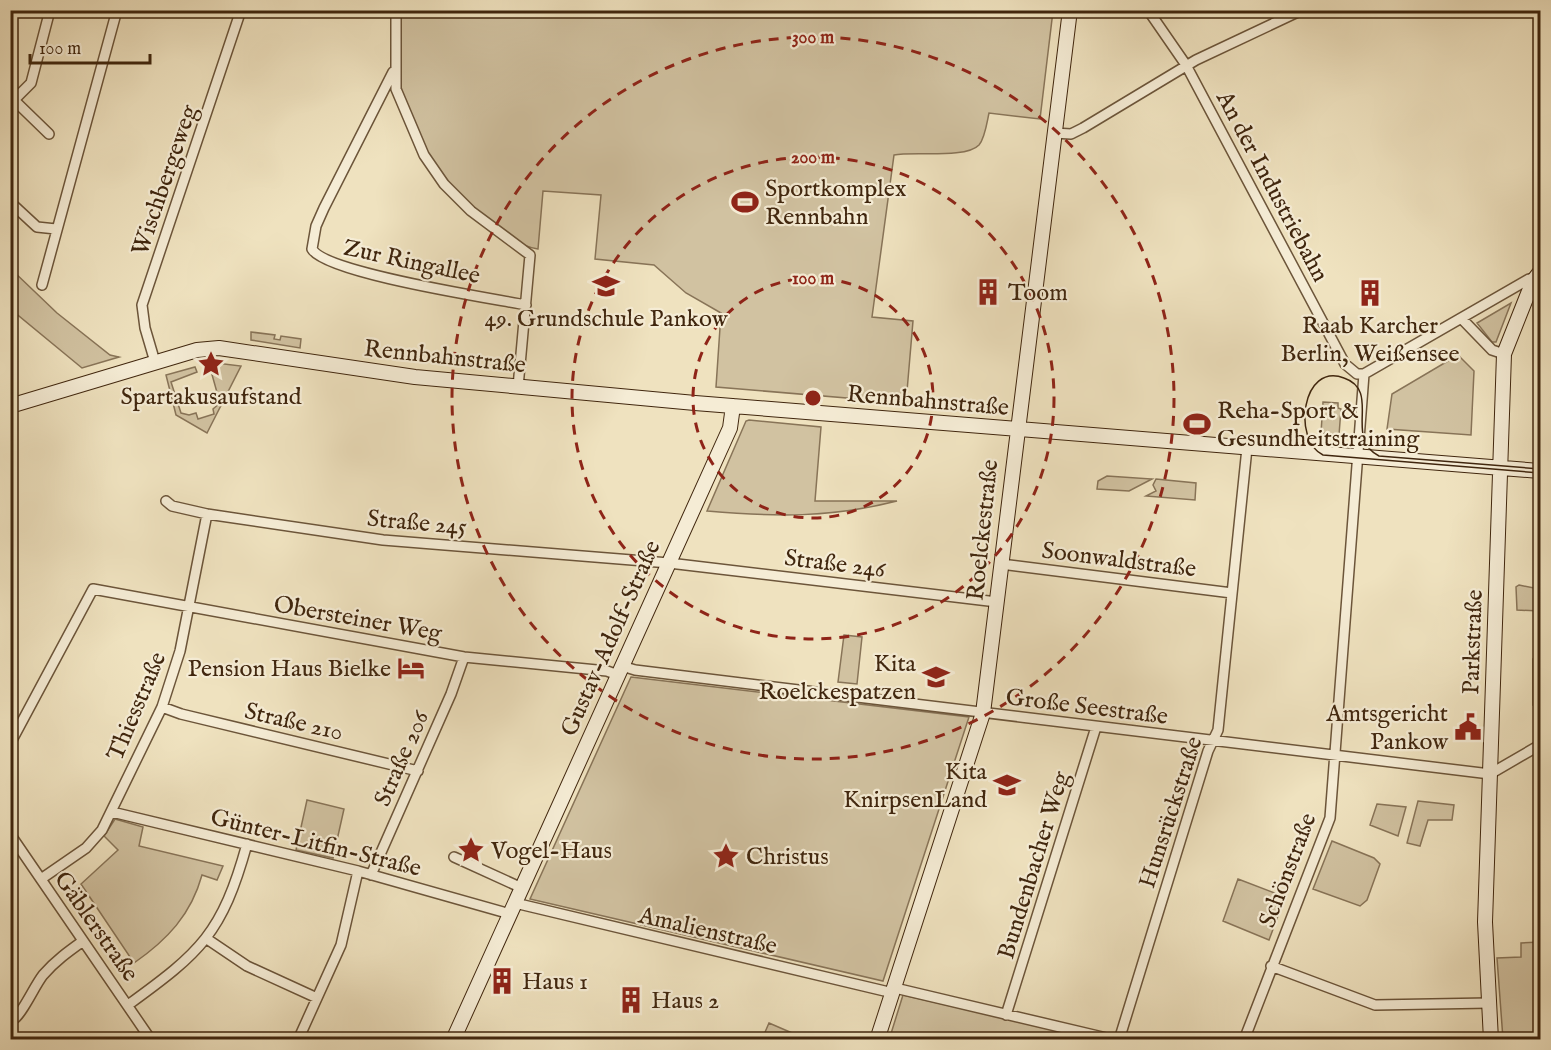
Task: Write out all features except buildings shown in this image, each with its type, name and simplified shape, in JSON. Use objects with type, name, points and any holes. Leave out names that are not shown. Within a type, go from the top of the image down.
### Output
[{"type":"street","points":[[49,134],[12,98],[31,83],[50,10]]},
{"type":"street","points":[[42,285],[117,10]]},
{"type":"street","name":"Wischbergeweg","points":[[155,362],[145,328],[142,305],[242,10]]},
{"type":"street","name":"Zur Ringallee","points":[[396,10],[394,71],[396,89],[424,154],[444,184],[484,222],[530,255],[518,387]]},
{"type":"street","name":"Roelckestraße","points":[[877,1040],[983,713],[1070,10]]},
{"type":"street","name":"An der Industriebahn","points":[[1148,10],[1186,65],[1345,364],[1357,374],[1364,374]]},
{"type":"street","points":[[1054,133],[1071,134],[1186,65],[1302,10]]},
{"type":"street","name":"Zur Ringallee","points":[[394,71],[316,226],[312,249],[315,256],[345,268],[526,305]]},
{"type":"street","points":[[10,202],[37,227],[56,229]]},
{"type":"street","points":[[1364,374],[1537,276]]},
{"type":"street","name":"Parkstraße","points":[[1491,1040],[1485,922],[1504,354],[1537,276]]},
{"type":"street","points":[[1462,319],[1492,350],[1504,354]]},
{"type":"street","name":"Rennbahnstraße","points":[[155,362],[207,348],[219,348],[415,377],[518,387],[1017,430],[1540,471]]},
{"type":"street","points":[[10,406],[155,362]]},
{"type":"street","name":"Schönstraße","points":[[1244,1040],[1330,818],[1364,374]]},
{"type":"street","name":"Gustav-Adolf-Straße","points":[[453,1040],[730,428],[733,406]]},
{"type":"street","name":"Hunsrückstraße","points":[[1117,1040],[1218,730],[1247,448]]},
{"type":"street","name":"Straße 245","points":[[166,501],[172,506],[207,514],[383,540],[669,563]]},
{"type":"street","name":"Thiesstraße","points":[[41,879],[86,848],[102,831],[162,707],[173,679],[190,608],[207,514]]},
{"type":"street","name":"Straße 246","points":[[669,563],[997,602]]},
{"type":"street","name":"Soonwaldstraße","points":[[1001,564],[1233,593]]},
{"type":"street","name":"Obersteiner Weg","points":[[10,744],[93,589],[464,657],[607,671],[620,670]]},
{"type":"street","name":"Straße 206","points":[[371,875],[451,694],[464,657]]},
{"type":"street","name":"Große Seestraße","points":[[620,670],[1490,774]]},
{"type":"street","name":"Straße 210","points":[[162,707],[181,714],[418,771]]},
{"type":"street","name":"Bundenbacher Weg","points":[[1006,1015],[1096,727]]},
{"type":"street","points":[[1490,774],[1540,745]]},
{"type":"street","name":"Günter-Litfin-Straße","points":[[112,812],[512,909]]},
{"type":"street","name":"Gäblerstraße","points":[[11,834],[151,1040]]},
{"type":"street","points":[[128,1005],[165,980],[207,939],[233,891],[247,844]]},
{"type":"street","points":[[454,857],[522,888]]},
{"type":"street","points":[[298,1040],[341,945],[358,871]]},
{"type":"street","name":"Amalienstraße","points":[[512,909],[1117,1040]]},
{"type":"street","points":[[207,939],[247,966],[317,998]]},
{"type":"street","points":[[10,1017],[14,1019],[19,1016],[27,999],[44,974],[83,940]]},
{"type":"street","points":[[1271,966],[1375,1005],[1489,1003]]},
{"type":"shaded area","name":"Sportkomplex Rennbahn","points":[[399,11],[1053,11],[1040,119],[989,113],[983,138],[979,145],[972,149],[951,153],[894,155],[872,317],[913,321],[906,403],[716,387],[721,313],[686,293],[654,265],[595,259],[601,195],[543,191],[538,249],[516,242],[494,228],[451,185],[417,134],[406,110],[399,88],[397,69]]},
{"type":"shaded area","points":[[11,269],[57,313],[110,355],[119,357],[82,368],[14,312],[11,314]]},
{"type":"shaded area","points":[[1511,303],[1496,342],[1492,342],[1477,323]]},
{"type":"shaded area","points":[[251,332],[275,335],[274,339],[280,340],[281,336],[301,339],[300,348],[251,340]]},
{"type":"shaded area","points":[[1458,355],[1474,371],[1471,435],[1387,429],[1392,394]]},
{"type":"shaded area","points":[[203,364],[241,366],[207,433],[176,415],[166,375],[195,367],[197,372],[171,382],[181,413],[189,415],[196,413],[198,419],[214,414],[213,409],[220,403],[211,371],[206,373]]},
{"type":"shaded area","points":[[1323,402],[1338,403],[1338,408],[1341,409],[1339,435],[1321,433]]},
{"type":"shaded area","points":[[746,421],[821,427],[815,501],[897,501],[849,511],[802,515],[707,511]]},
{"type":"shaded area","points":[[1107,476],[1152,479],[1129,491],[1097,489],[1098,481]]},
{"type":"shaded area","points":[[1156,479],[1196,483],[1195,500],[1146,496],[1156,491],[1153,485]]},
{"type":"shaded area","points":[[1519,585],[1534,588],[1540,586],[1540,611],[1517,610],[1516,587]]},
{"type":"shaded area","points":[[844,635],[862,637],[857,684],[838,682]]},
{"type":"shaded area","points":[[1540,654],[1540,705],[1533,705],[1533,659]]},
{"type":"shaded area","points":[[631,677],[969,717],[883,981],[530,899]]},
{"type":"shaded area","points":[[307,800],[344,809],[333,858],[296,850]]},
{"type":"shaded area","points":[[1418,801],[1454,805],[1452,820],[1428,820],[1420,846],[1407,843]]},
{"type":"shaded area","points":[[1377,804],[1406,807],[1398,836],[1370,825]]},
{"type":"shaded area","points":[[115,819],[143,827],[139,846],[223,866],[217,880],[202,875],[191,902],[176,925],[167,936],[134,963],[81,884],[118,850],[104,836]]},
{"type":"shaded area","points":[[1332,841],[1374,858],[1380,864],[1367,900],[1360,906],[1313,889]]},
{"type":"shaded area","points":[[1238,879],[1285,897],[1269,940],[1223,921]]},
{"type":"shaded area","points":[[1540,942],[1540,1038],[1503,1039],[1497,958],[1521,957],[1521,943]]},
{"type":"shaded area","points":[[903,995],[1095,1039],[889,1040]]},
{"type":"shaded area","points":[[769,1023],[806,1039],[762,1039]]},
{"type":"tram line","points":[[1540,469],[1379,456],[1369,448],[1364,438],[1360,393],[1355,384],[1344,378],[1330,376],[1319,381],[1311,391],[1306,405],[1307,434],[1313,447],[1323,455],[1540,473]]},
{"type":"place","name":"Sportkomplex Rennbahn","points":[[745,202]]},
{"type":"place","name":"49. Grundschule Pankow","points":[[606,286]]},
{"type":"place","name":"Toom","points":[[988,292]]},
{"type":"place","name":"Raab Karcher Berlin, Weißensee","points":[[1370,293]]},
{"type":"place","name":"Spartakusaufstand","points":[[211,364]]},
{"type":"place","name":"Reha-Sport & Gesundheitstraining","points":[[1197,424]]},
{"type":"place","name":"Pension Haus Bielke","points":[[411,668]]},
{"type":"place","name":"Kita Roelckespatzen","points":[[936,677]]},
{"type":"place","name":"Amtsgericht Pankow","points":[[1468,727]]},
{"type":"place","name":"Kita KnirpsenLand","points":[[1007,785]]},
{"type":"place","name":"Vogel-Haus","points":[[471,850]]},
{"type":"place","name":"Christus","points":[[726,856]]},
{"type":"place","name":"Haus 1","points":[[502,981]]},
{"type":"place","name":"Haus 2","points":[[631,1000]]}]
